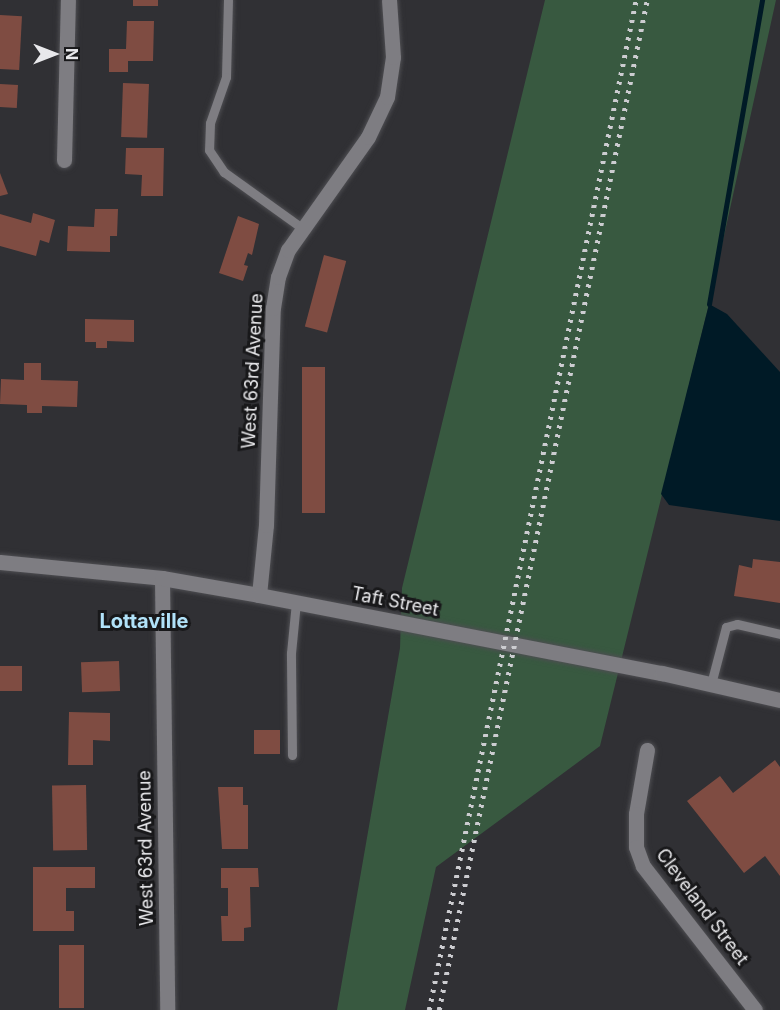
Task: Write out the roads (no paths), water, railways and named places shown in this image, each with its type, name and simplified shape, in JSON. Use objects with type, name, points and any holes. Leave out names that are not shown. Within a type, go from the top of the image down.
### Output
[{"type":"street","points":[[64,160],[68,0]]},
{"type":"street","name":"West 63rd Avenue","points":[[259,595],[266,525],[273,308],[282,268],[302,228],[368,137],[387,98],[393,57],[389,0]]},
{"type":"street","name":"Taft Street","points":[[0,562],[162,578],[259,595],[711,684],[780,700]]},
{"type":"street","name":"West 63rd Avenue","points":[[162,578],[167,1010]]},
{"type":"street","name":"Cleveland Street","points":[[646,750],[636,814],[636,847],[643,866],[755,1010]]},
{"type":"lane","points":[[228,0],[225,77],[210,123],[209,150],[224,172],[302,228]]},
{"type":"lane","points":[[292,755],[291,653],[296,602]]},
{"type":"lane","points":[[711,684],[726,627],[737,624],[780,633]]},
{"type":"water","points":[[709,304],[727,314],[780,372],[780,521],[669,505],[661,494]]},
{"type":"waterway","points":[[709,304],[762,0]]},
{"type":"railway","points":[[429,1010],[636,0]]},
{"type":"railway","points":[[439,1010],[647,0]]},
{"type":"district","name":"Lottaville","points":[[144,621]]}]
